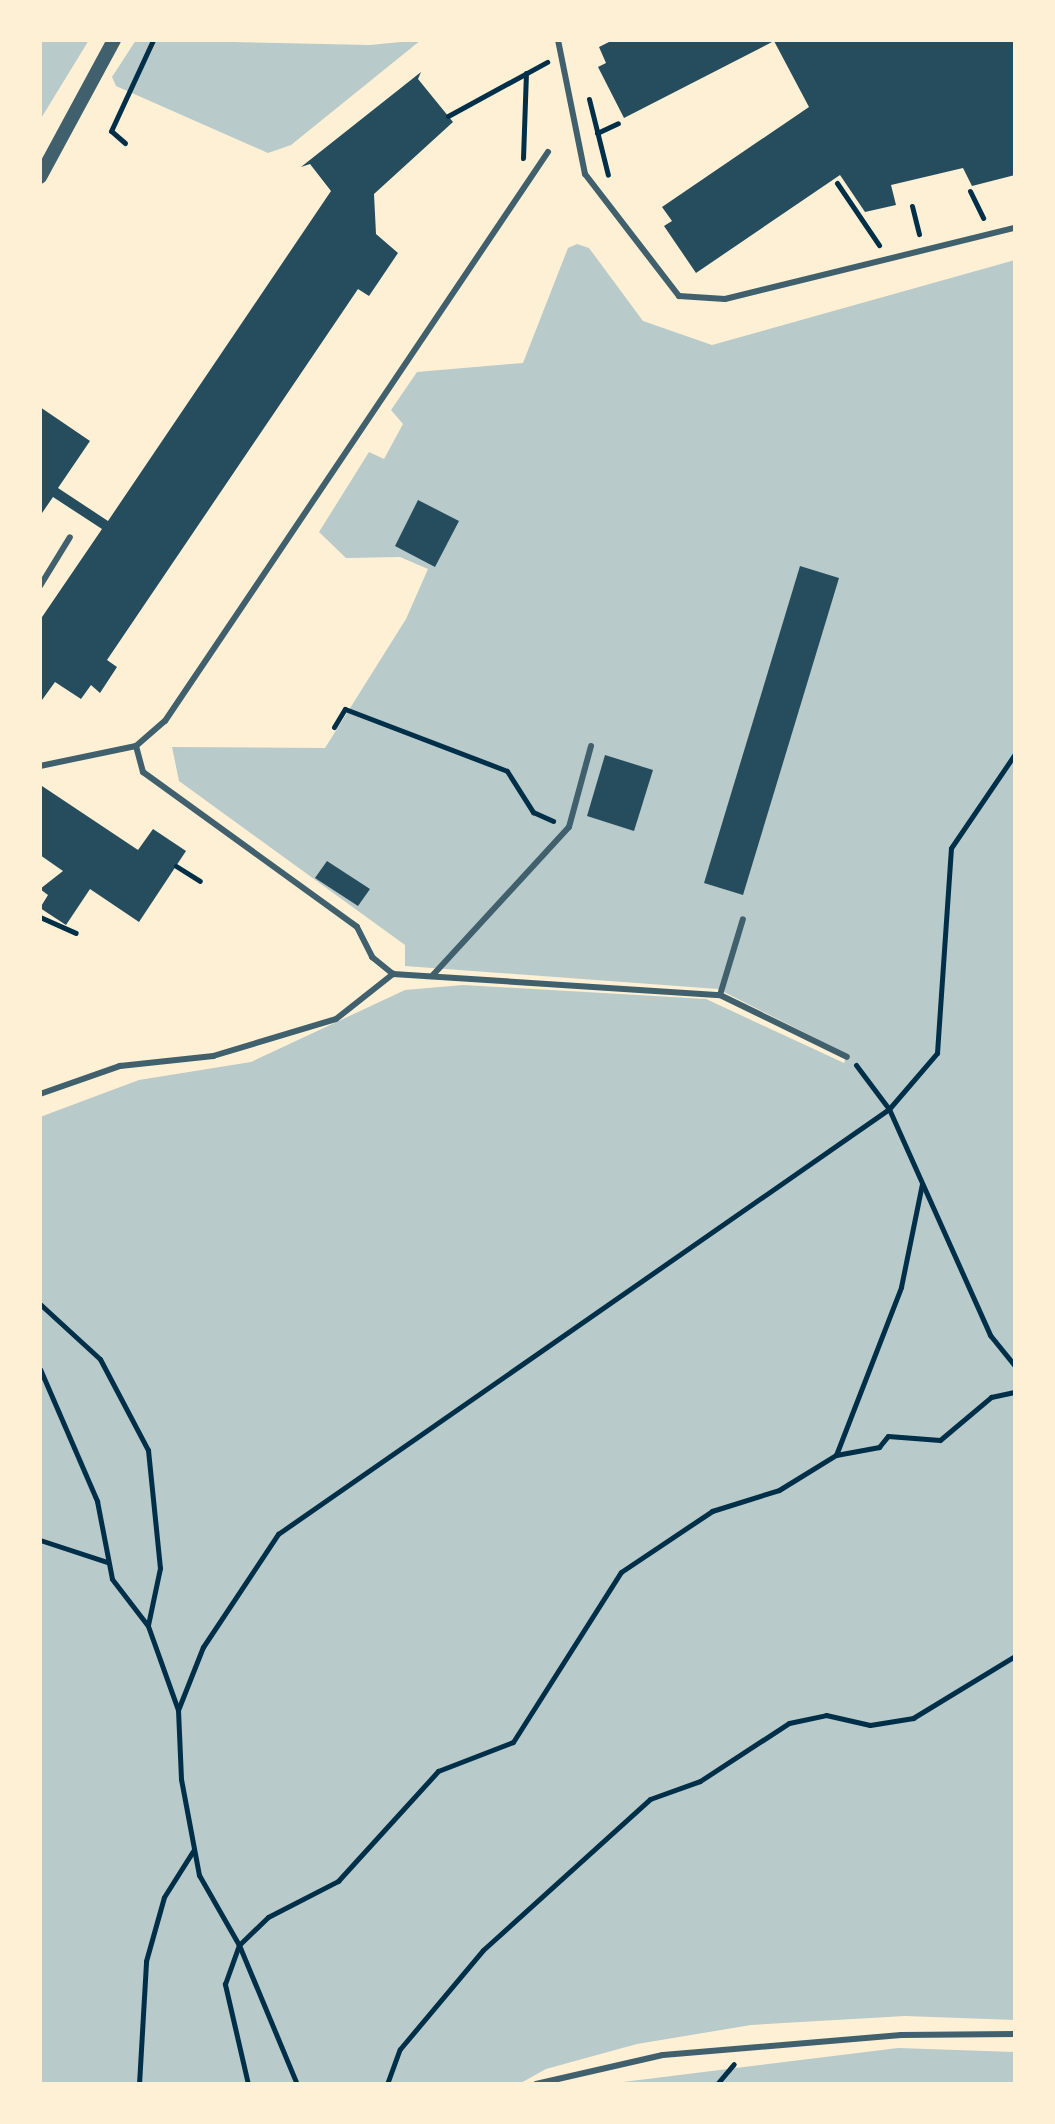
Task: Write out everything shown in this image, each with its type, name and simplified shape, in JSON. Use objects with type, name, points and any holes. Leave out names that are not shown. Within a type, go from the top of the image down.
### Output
[{"type":"street","points":[[40,177],[114,40]]},
{"type":"lane","points":[[558,40],[585,174],[679,296],[725,299],[1015,228]]},
{"type":"lane","points":[[40,766],[136,746],[165,721],[548,152]]},
{"type":"lane","points":[[40,586],[70,537]]},
{"type":"lane","points":[[136,746],[143,772],[357,927],[372,957],[393,974],[720,995],[847,1057]]},
{"type":"lane","points":[[432,976],[569,827],[591,746]]},
{"type":"lane","points":[[720,995],[743,919]]},
{"type":"lane","points":[[40,1094],[120,1066],[213,1056],[336,1019],[393,974]]},
{"type":"lane","points":[[536,2084],[597,2065],[677,2053],[887,2035],[1015,2034]]},
{"type":"path","points":[[125,143],[111,131],[153,40]]},
{"type":"path","points":[[448,116],[548,62]]},
{"type":"path","points":[[520,194],[526,73]]},
{"type":"path","points":[[588,94],[597,133],[618,190]]},
{"type":"path","points":[[597,133],[618,123]]},
{"type":"path","points":[[837,183],[879,245]]},
{"type":"path","points":[[970,191],[983,218]]},
{"type":"path","points":[[912,206],[919,234]]},
{"type":"path","points":[[970,221],[993,216]]},
{"type":"path","points":[[905,238],[932,231]]},
{"type":"path","points":[[864,248],[892,241]]},
{"type":"path","points":[[334,727],[345,709],[507,771],[533,812],[569,827]]},
{"type":"path","points":[[178,1710],[203,1647],[278,1534],[889,1109],[937,1053],[951,848],[1015,754]]},
{"type":"path","points":[[176,866],[200,881]]},
{"type":"path","points":[[40,917],[76,933]]},
{"type":"path","points":[[847,1057],[889,1109],[990,1335],[1015,1366]]},
{"type":"path","points":[[836,1455],[901,1287],[922,1184]]},
{"type":"path","points":[[40,1304],[100,1359],[148,1450],[160,1568],[148,1626]]},
{"type":"path","points":[[40,1369],[97,1501],[107,1562],[148,1626],[178,1710],[199,1875],[239,1945],[297,2084]]},
{"type":"path","points":[[248,2084],[225,1984],[239,1945],[268,1917],[338,1881],[438,1771],[513,1742],[621,1572],[712,1511],[779,1490],[836,1455],[879,1447],[888,1436],[940,1440],[991,1397],[1015,1392]]},
{"type":"path","points":[[40,1540],[107,1562]]},
{"type":"path","points":[[387,2084],[400,2049],[483,1950],[650,1799],[700,1781],[789,1723],[826,1715],[870,1725],[913,1718],[1015,1656]]},
{"type":"path","points":[[139,2084],[146,1961],[164,1897],[194,1850]]},
{"type":"shaded area","points":[[40,40],[89,40],[40,120]]},
{"type":"shaded area","points":[[136,40],[370,45],[421,40],[291,145],[268,153],[116,86],[112,77]]},
{"type":"shaded area","points":[[577,244],[589,248],[643,321],[712,345],[1015,260],[1015,2020],[905,2016],[751,2025],[637,2044],[546,2069],[519,2084],[40,2084],[40,1117],[139,1080],[251,1062],[405,990],[463,985],[706,999],[844,1063],[847,1054],[718,989],[405,966],[405,945],[179,781],[172,747],[325,748],[406,619],[428,569],[400,557],[346,558],[319,532],[369,452],[384,459],[403,424],[391,410],[417,372],[523,363],[568,248]]},
{"type":"shaded area","points":[[898,2048],[1015,2052],[1015,2084],[607,2084]]},
{"type":"building","points":[[613,40],[1015,40],[1015,175],[972,186],[963,168],[891,185],[896,205],[865,212],[840,175],[696,273],[664,226],[672,221],[662,207],[809,107],[774,41],[624,118],[598,67],[606,63],[599,47]]},
{"type":"building","points":[[421,72],[418,79],[453,122],[374,194],[376,234],[398,253],[369,296],[358,289],[107,660],[117,667],[100,693],[91,685],[81,699],[55,682],[42,700],[40,620],[102,529],[53,497],[40,516],[40,407],[90,441],[58,488],[108,521],[331,191],[310,164],[301,167]]},
{"type":"building","points":[[418,500],[459,521],[435,567],[395,546]]},
{"type":"building","points":[[800,566],[839,578],[743,895],[704,883]]},
{"type":"building","points":[[605,755],[653,770],[634,831],[587,816]]},
{"type":"building","points":[[42,786],[138,850],[153,829],[186,851],[139,922],[90,889],[66,925],[40,908],[48,895],[40,889],[63,871],[40,855]]},
{"type":"building","points":[[327,861],[370,889],[358,906],[315,878]]}]
